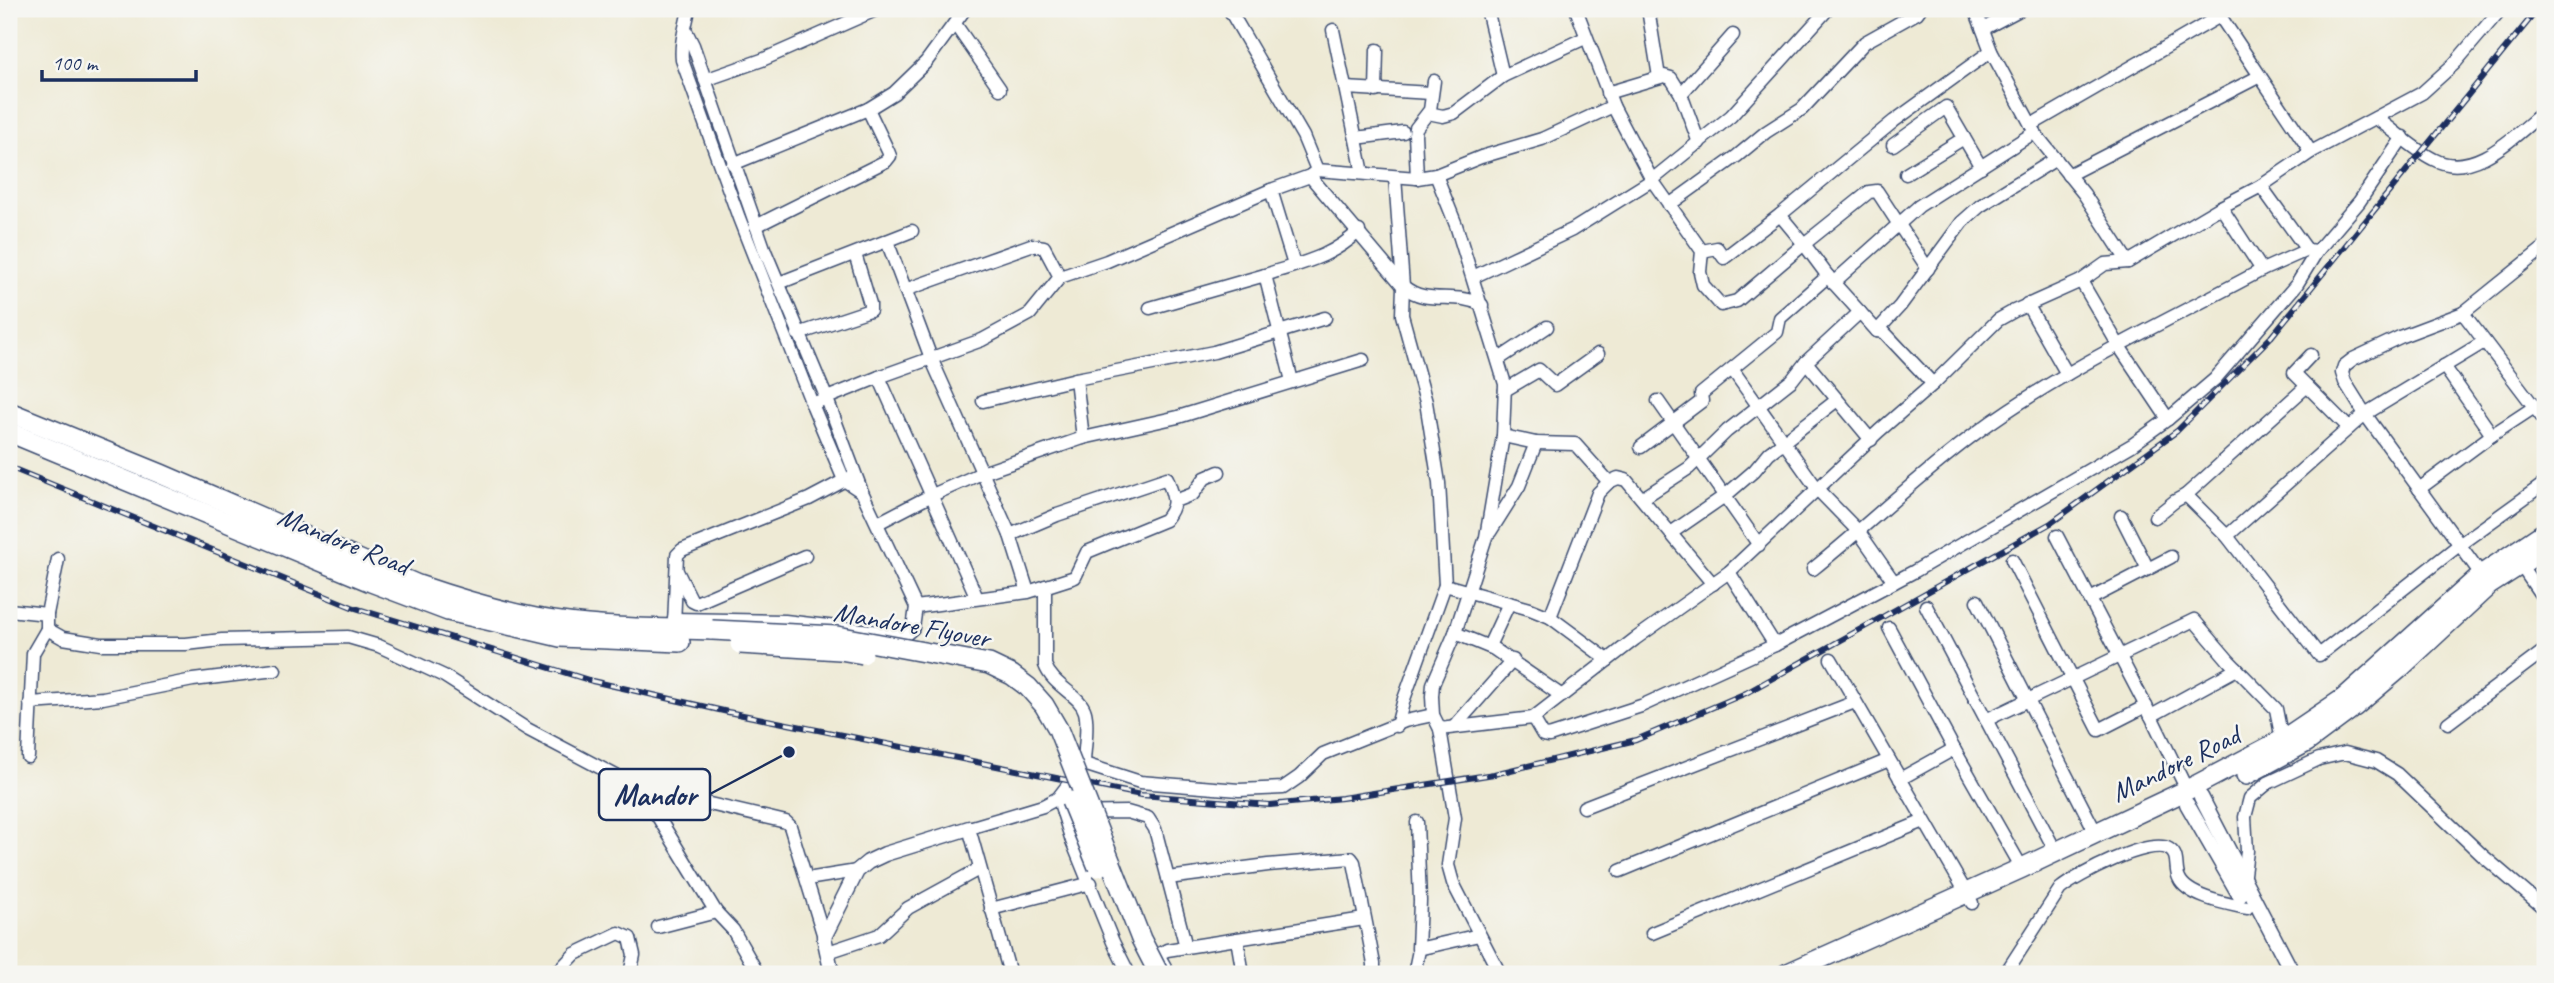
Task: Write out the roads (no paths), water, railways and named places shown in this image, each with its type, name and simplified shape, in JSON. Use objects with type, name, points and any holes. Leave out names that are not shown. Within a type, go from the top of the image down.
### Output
[{"type":"highway","points":[[9,412],[185,484],[418,585],[455,598],[537,618],[674,630]]},
{"type":"highway","name":"Mandore Road","points":[[9,432],[371,582],[448,611],[560,637],[674,630]]},
{"type":"highway","name":"Mandore Road","points":[[1786,974],[1969,898],[2022,868],[2096,833],[2192,797],[2343,699],[2545,532]]},
{"type":"highway","name":"Mandore Road","points":[[1813,974],[1969,898],[2285,755],[2316,735],[2400,668],[2485,580],[2545,549]]},
{"type":"highway","name":"Mandore Flyover","points":[[674,630],[713,637],[841,650],[988,678],[1007,686],[1024,700],[1044,729],[1099,871],[1144,974]]},
{"type":"highway","name":"Mandore Flyover","points":[[713,637],[837,636],[989,664],[1012,674],[1044,705],[1058,729],[1141,939],[1159,974]]},
{"type":"street","points":[[689,9],[686,31],[680,44],[682,60],[739,218],[812,404],[850,477],[862,492],[878,523],[916,607],[913,628],[905,635],[785,621],[674,630],[677,555],[687,548],[808,499],[850,477]]},
{"type":"street","points":[[705,80],[762,60],[878,9]]},
{"type":"street","points":[[733,164],[868,108],[908,81],[965,9]]},
{"type":"street","points":[[1229,9],[1303,136],[1311,175],[1351,238],[1403,291],[1434,298],[1468,298],[1482,305]]},
{"type":"street","points":[[1487,9],[1503,76]]},
{"type":"street","points":[[1576,9],[1613,106],[1652,180],[1702,251],[1700,272],[1703,285],[1721,305],[1737,301],[1873,190],[1877,191],[1928,270]]},
{"type":"street","points":[[1648,9],[1660,77]]},
{"type":"street","points":[[1473,277],[1572,230],[1652,180],[1731,116],[1828,9]]},
{"type":"street","points":[[1669,205],[1737,156],[1759,136],[1802,109],[1865,42],[1920,9]]},
{"type":"street","points":[[1975,9],[1992,51],[2033,129],[2084,194],[2128,262]]},
{"type":"street","points":[[1983,29],[2021,9]]},
{"type":"street","points":[[1440,729],[1533,718],[1729,572],[1933,384],[1998,320],[2026,304],[2081,281],[2105,264],[2128,262],[2221,206],[2261,186],[2311,152],[2433,84],[2501,9]]},
{"type":"street","points":[[1641,447],[1702,401],[1701,394],[1777,332],[1780,318],[1919,206],[1981,167],[2033,129],[2220,16],[2311,152]]},
{"type":"street","points":[[955,24],[1000,89]]},
{"type":"street","points":[[1333,30],[1363,173]]},
{"type":"street","points":[[686,31],[756,226],[798,334],[827,399],[850,477]]},
{"type":"street","points":[[1681,93],[1733,35]]},
{"type":"street","points":[[1428,113],[1443,116],[1454,113],[1503,76],[1585,37]]},
{"type":"street","points":[[1376,91],[1377,50]]},
{"type":"street","points":[[1702,251],[1717,248],[1724,258],[1894,121],[1992,51]]},
{"type":"street","points":[[2068,175],[2260,76]]},
{"type":"street","points":[[1607,93],[1660,77],[1671,78],[1681,93],[1699,143]]},
{"type":"street","points":[[1346,88],[1376,91],[1432,87],[1428,113],[1416,128],[1415,134],[1417,178]]},
{"type":"street","points":[[812,404],[982,340],[1030,314],[1060,277],[1107,261],[1311,175],[1363,173],[1417,178],[1436,175],[1481,157],[1542,139],[1613,106]]},
{"type":"street","points":[[1893,145],[1945,107],[1981,167]]},
{"type":"street","points":[[756,226],[886,161],[890,156],[868,108]]},
{"type":"street","points":[[2376,118],[2434,160],[2461,165],[2479,160],[2500,147],[2545,111]]},
{"type":"street","points":[[1356,138],[1403,132]]},
{"type":"street","points":[[1906,174],[1964,138]]},
{"type":"street","points":[[1533,718],[1543,735],[1549,736],[1641,706],[1776,645],[2085,474],[2168,419],[2215,379],[2297,284],[2312,251],[2359,202],[2403,138]]},
{"type":"street","points":[[1877,331],[1900,306],[1962,222],[1980,206],[2056,159]]},
{"type":"street","points":[[1436,175],[1456,225],[1482,305],[1499,359],[1505,390],[1503,436],[1486,537],[1467,589],[1455,633],[1433,684],[1430,716],[1440,729],[1455,818],[1448,865],[1453,883],[1500,974]]},
{"type":"street","points":[[1395,177],[1403,291],[1402,314],[1426,402],[1439,483],[1446,585],[1408,687],[1401,724]]},
{"type":"street","points":[[2261,186],[2312,251]]},
{"type":"street","points":[[1271,190],[1294,265]]},
{"type":"street","points":[[2221,206],[2262,270]]},
{"type":"street","points":[[1780,215],[1877,331],[1884,332],[1933,384]]},
{"type":"street","points":[[779,283],[912,231]]},
{"type":"street","points":[[1150,308],[1328,254],[1351,238]]},
{"type":"street","points":[[887,241],[930,358],[1010,535],[1028,592]]},
{"type":"street","points":[[905,290],[1031,245],[1044,247],[1060,277]]},
{"type":"street","points":[[2485,580],[2365,414],[2342,373],[2344,366],[2353,359],[2402,336],[2463,313],[2545,247]]},
{"type":"street","points":[[1813,569],[1976,433],[2067,374],[2262,270],[2312,251]]},
{"type":"street","points":[[798,334],[870,310],[855,254]]},
{"type":"street","points":[[1265,275],[1292,381]]},
{"type":"street","points":[[2081,281],[2168,419]]},
{"type":"street","points":[[2026,304],[2067,374]]},
{"type":"street","points":[[1643,498],[1689,468],[1727,431],[1792,380],[1806,362],[1860,312]]},
{"type":"street","points":[[2463,313],[2545,421]]},
{"type":"street","points":[[983,401],[1214,352],[1325,318]]},
{"type":"street","points":[[1499,359],[1546,327]]},
{"type":"street","points":[[2227,536],[2365,414],[2484,342]]},
{"type":"street","points":[[1505,390],[1539,370],[1555,385],[1598,354]]},
{"type":"street","points":[[2311,355],[2294,373],[2349,428]]},
{"type":"street","points":[[878,523],[982,473],[1083,438],[1178,417],[1363,360]]},
{"type":"street","points":[[1806,362],[1871,440]]},
{"type":"street","points":[[2444,366],[2492,435]]},
{"type":"street","points":[[1732,369],[1818,490],[1859,532],[1894,582]]},
{"type":"street","points":[[878,377],[978,598]]},
{"type":"street","points":[[1076,380],[1083,438]]},
{"type":"street","points":[[2155,517],[2186,495],[2308,386]]},
{"type":"street","points":[[1671,533],[1726,495],[1784,441],[1837,400]]},
{"type":"street","points":[[1658,401],[1759,545]]},
{"type":"street","points":[[2419,489],[2536,406]]},
{"type":"street","points":[[1503,436],[1536,443],[1575,444],[1609,482]]},
{"type":"street","points":[[1486,537],[1519,486],[1536,443]]},
{"type":"street","points":[[1175,501],[1193,494],[1205,478],[1219,472]]},
{"type":"street","points":[[916,607],[1028,592],[1074,577],[1087,552],[1165,520],[1173,510],[1175,501],[1167,478],[1057,515],[1010,535]]},
{"type":"street","points":[[1549,617],[1598,493],[1609,482],[1618,478],[1626,480],[1643,498],[1713,584]]},
{"type":"street","points":[[2186,495],[2227,536],[2319,655],[2459,545],[2545,483]]},
{"type":"street","points":[[2121,516],[2148,569]]},
{"type":"street","points":[[2057,536],[2226,860],[2246,908],[2282,974]]},
{"type":"street","points":[[677,570],[692,601],[696,603],[805,556]]},
{"type":"street","points":[[2090,599],[2171,557]]},
{"type":"street","points":[[28,757],[33,653],[47,629],[47,614],[58,559]]},
{"type":"street","points":[[2012,560],[2099,730],[2149,711],[2237,669]]},
{"type":"street","points":[[2520,564],[2545,601]]},
{"type":"street","points":[[1729,572],[1776,645]]},
{"type":"street","points":[[1446,585],[1467,589],[1549,617],[1608,660]]},
{"type":"street","points":[[824,937],[857,871],[868,862],[885,854],[1043,806],[1058,798],[1084,764],[1085,713],[1079,701],[1049,676],[1045,665],[1045,586]]},
{"type":"street","points":[[1976,601],[2096,833]]},
{"type":"street","points":[[1489,646],[1509,603]]},
{"type":"street","points":[[1926,606],[2056,852]]},
{"type":"street","points":[[9,610],[47,614]]},
{"type":"street","points":[[1986,720],[2194,620],[2276,709],[2283,740]]},
{"type":"street","points":[[1889,628],[2022,868]]},
{"type":"street","points":[[47,629],[62,638],[101,644],[186,644],[222,640],[348,637],[379,646],[444,677],[527,729],[637,787],[786,822],[790,826],[807,879],[832,974]]},
{"type":"street","points":[[1455,633],[1489,646],[1513,660],[1562,696]]},
{"type":"street","points":[[2448,723],[2545,650]]},
{"type":"street","points":[[1831,659],[1969,898]]},
{"type":"street","points":[[1454,727],[1513,660]]},
{"type":"street","points":[[30,703],[103,698],[192,680],[275,670]]},
{"type":"street","points":[[1584,807],[1855,702]]},
{"type":"street","points":[[1084,764],[1140,782],[1239,790],[1283,788],[1323,754],[1401,724],[1430,716]]},
{"type":"street","points":[[1900,779],[1954,749]]},
{"type":"street","points":[[2243,882],[2247,863],[2245,817],[2250,798],[2261,787],[2281,777],[2319,759],[2345,753],[2376,761],[2397,774],[2482,855],[2545,909]]},
{"type":"street","points":[[1620,871],[1889,760]]},
{"type":"street","points":[[637,787],[716,912],[733,930],[756,970],[742,974]]},
{"type":"street","points":[[1058,798],[1072,841],[1113,942],[1129,974]]},
{"type":"street","points":[[1063,813],[1127,813],[1148,818],[1155,829],[1186,947]]},
{"type":"street","points":[[1652,933],[1924,821]]},
{"type":"street","points":[[1414,974],[1421,950],[1417,822]]},
{"type":"street","points":[[969,828],[1010,974]]},
{"type":"street","points":[[2005,974],[2060,889],[2069,881],[2116,859],[2153,846],[2167,847],[2174,853],[2180,880],[2184,885],[2215,901],[2246,908]]},
{"type":"street","points":[[1168,878],[1351,858],[1354,862],[1374,974]]},
{"type":"street","points":[[2226,860],[2243,882],[2293,974]]},
{"type":"street","points":[[828,952],[879,935],[908,908],[979,869]]},
{"type":"street","points":[[807,879],[857,871]]},
{"type":"street","points":[[990,909],[1091,883]]},
{"type":"street","points":[[658,928],[716,912]]},
{"type":"street","points":[[1169,974],[1160,958],[1161,953],[1167,950],[1364,919]]},
{"type":"street","points":[[556,974],[575,954],[620,933],[630,938],[634,955],[630,974]]},
{"type":"street","points":[[1421,950],[1479,935]]},
{"type":"street","points":[[1237,939],[1243,974]]},
{"type":"railway","points":[[9,467],[352,607],[592,681],[728,712],[1141,795],[1270,805],[1342,798],[1494,774],[1636,740],[1746,693],[2051,523],[2177,431],[2271,337],[2538,9]]},
{"type":"place","name":"Mandor","points":[[789,752]]}]
